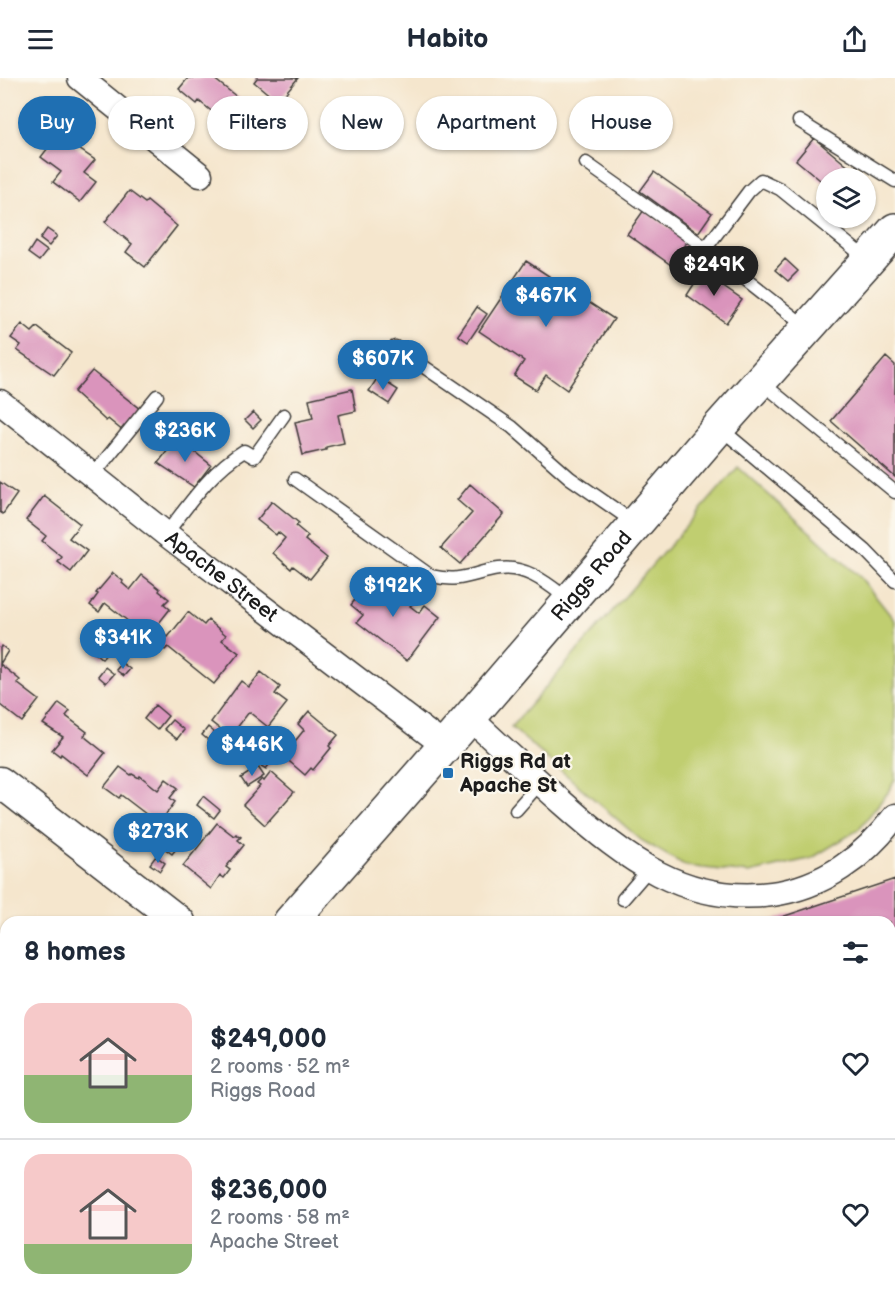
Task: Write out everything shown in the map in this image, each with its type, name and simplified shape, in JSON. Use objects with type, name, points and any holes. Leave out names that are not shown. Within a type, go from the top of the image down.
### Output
[{"type":"main road","name":"Riggs Road","points":[[295,916],[470,718],[719,427],[806,328],[883,247]]},
{"type":"street","points":[[80,78],[200,175]]},
{"type":"street","name":"Apache Street","points":[[0,402],[166,534],[445,746]]},
{"type":"street","points":[[470,718],[593,831],[648,870],[686,886],[712,893],[741,896],[791,891],[808,886],[869,848],[895,816]]},
{"type":"street","points":[[0,782],[172,916]]},
{"type":"lane","points":[[799,121],[895,181]]},
{"type":"lane","points":[[586,163],[706,248],[806,328]]},
{"type":"lane","points":[[706,248],[749,191],[761,180],[883,247]]},
{"type":"lane","points":[[395,347],[512,428],[570,478],[636,524]]},
{"type":"lane","points":[[760,381],[895,492]]},
{"type":"lane","points":[[93,475],[157,396]]},
{"type":"lane","points":[[166,534],[206,483],[227,461],[244,451],[254,457],[284,415]]},
{"type":"lane","points":[[719,427],[865,550],[895,581]]},
{"type":"lane","points":[[295,479],[431,576],[448,580],[468,578],[501,568],[522,571],[541,578],[570,601]]},
{"type":"lane","points":[[516,810],[540,783]]},
{"type":"lane","points":[[623,899],[648,870]]},
{"type":"green space","points":[[738,467],[861,578],[895,621],[895,779],[890,790],[858,830],[812,858],[749,873],[686,866],[641,840],[511,727]]},
{"type":"building","points":[[188,78],[213,78],[236,96],[207,96],[207,107],[199,101],[197,104],[195,102],[195,96],[187,96],[179,89]]},
{"type":"building","points":[[257,78],[298,78],[283,96],[271,96],[254,82]]},
{"type":"building","points":[[814,138],[850,168],[816,168],[816,177],[796,160]]},
{"type":"building","points":[[46,150],[80,150],[95,160],[84,173],[96,182],[80,202],[53,182],[61,172],[41,157]]},
{"type":"building","points":[[654,172],[712,213],[698,233],[640,191]]},
{"type":"building","points":[[129,191],[145,203],[147,201],[177,226],[145,267],[126,252],[132,244],[105,222]]},
{"type":"building","points":[[644,210],[688,241],[671,265],[627,234]]},
{"type":"building","points":[[47,229],[57,236],[49,246],[40,239]]},
{"type":"building","points":[[35,242],[47,251],[39,261],[28,253]]},
{"type":"building","points":[[785,259],[798,271],[788,281],[775,270]]},
{"type":"building","points":[[526,261],[614,319],[567,390],[546,375],[536,390],[514,376],[524,361],[479,331]]},
{"type":"building","points":[[699,270],[742,300],[726,323],[687,295],[698,278],[695,276]]},
{"type":"building","points":[[477,307],[487,314],[468,342],[458,335]]},
{"type":"building","points":[[22,324],[32,332],[37,327],[71,353],[54,375],[17,350],[21,345],[11,338]]},
{"type":"building","points":[[886,357],[895,365],[895,477],[831,421]]},
{"type":"building","points":[[92,371],[141,410],[124,432],[108,419],[106,421],[74,392]]},
{"type":"building","points":[[378,377],[398,390],[389,404],[369,391]]},
{"type":"building","points":[[352,389],[356,411],[338,415],[344,443],[303,455],[295,422],[313,418],[309,399]]},
{"type":"building","points":[[253,412],[261,420],[253,428],[245,420]]},
{"type":"building","points":[[177,438],[211,465],[194,487],[158,463]]},
{"type":"building","points":[[0,482],[17,494],[3,514],[0,512]]},
{"type":"building","points":[[470,484],[504,514],[460,564],[441,548],[472,513],[457,500]]},
{"type":"building","points":[[44,496],[80,524],[69,538],[87,551],[71,572],[58,562],[62,557],[42,541],[46,536],[26,520]]},
{"type":"building","points":[[272,501],[299,523],[296,526],[308,536],[305,540],[327,558],[310,579],[293,566],[291,569],[273,553],[285,538],[278,532],[276,535],[257,520]]},
{"type":"building","points":[[113,573],[130,590],[142,575],[169,599],[164,604],[170,609],[148,637],[105,603],[99,612],[90,605],[98,594],[96,593]]},
{"type":"building","points":[[374,575],[412,604],[410,606],[419,613],[425,605],[440,617],[407,661],[357,622],[363,615],[351,605]]},
{"type":"building","points":[[188,612],[204,625],[208,620],[226,635],[222,640],[239,653],[214,684],[168,647],[165,650],[156,642],[163,634],[168,637]]},
{"type":"building","points":[[2,646],[8,651],[0,664],[0,648]]},
{"type":"building","points":[[101,646],[108,652],[102,659],[95,653]]},
{"type":"building","points":[[122,663],[130,669],[124,676],[116,670]]},
{"type":"building","points":[[0,664],[20,680],[17,683],[39,700],[22,722],[0,705]]},
{"type":"building","points":[[105,667],[114,674],[106,683],[98,676]]},
{"type":"building","points":[[261,672],[280,687],[275,694],[287,703],[268,727],[249,712],[230,737],[211,722],[241,681],[249,687]]},
{"type":"building","points":[[59,703],[70,711],[66,716],[87,732],[84,736],[105,753],[88,775],[61,754],[60,756],[52,750],[63,737],[43,724]]},
{"type":"building","points":[[155,705],[168,716],[157,730],[144,719]]},
{"type":"building","points":[[309,711],[338,735],[329,746],[331,748],[313,770],[311,768],[305,775],[283,756],[304,730],[298,724]]},
{"type":"building","points":[[172,720],[184,730],[177,739],[164,729]]},
{"type":"building","points":[[208,727],[214,732],[208,740],[202,735]]},
{"type":"building","points":[[267,742],[276,749],[271,755],[262,748]]},
{"type":"building","points":[[263,757],[271,762],[266,769],[258,764]]},
{"type":"building","points":[[120,767],[131,775],[139,778],[140,776],[158,790],[166,779],[178,788],[170,798],[175,802],[159,824],[121,795],[119,798],[104,787]]},
{"type":"building","points":[[258,767],[264,776],[247,787],[241,778]]},
{"type":"building","points":[[271,772],[294,792],[265,825],[243,805],[260,786],[257,784],[262,779],[264,781]]},
{"type":"building","points":[[203,796],[220,810],[214,818],[197,805]]},
{"type":"building","points":[[182,823],[191,831],[172,854],[163,847]]},
{"type":"building","points":[[217,823],[234,836],[236,834],[241,837],[238,840],[244,845],[226,867],[230,870],[224,878],[220,875],[211,889],[183,866]]},
{"type":"building","points":[[156,856],[165,863],[160,871],[150,864]]},
{"type":"building","points":[[895,879],[895,916],[785,916]]},
{"type":"place","name":"Riggs Rd at Apache St","points":[[448,773]]}]
